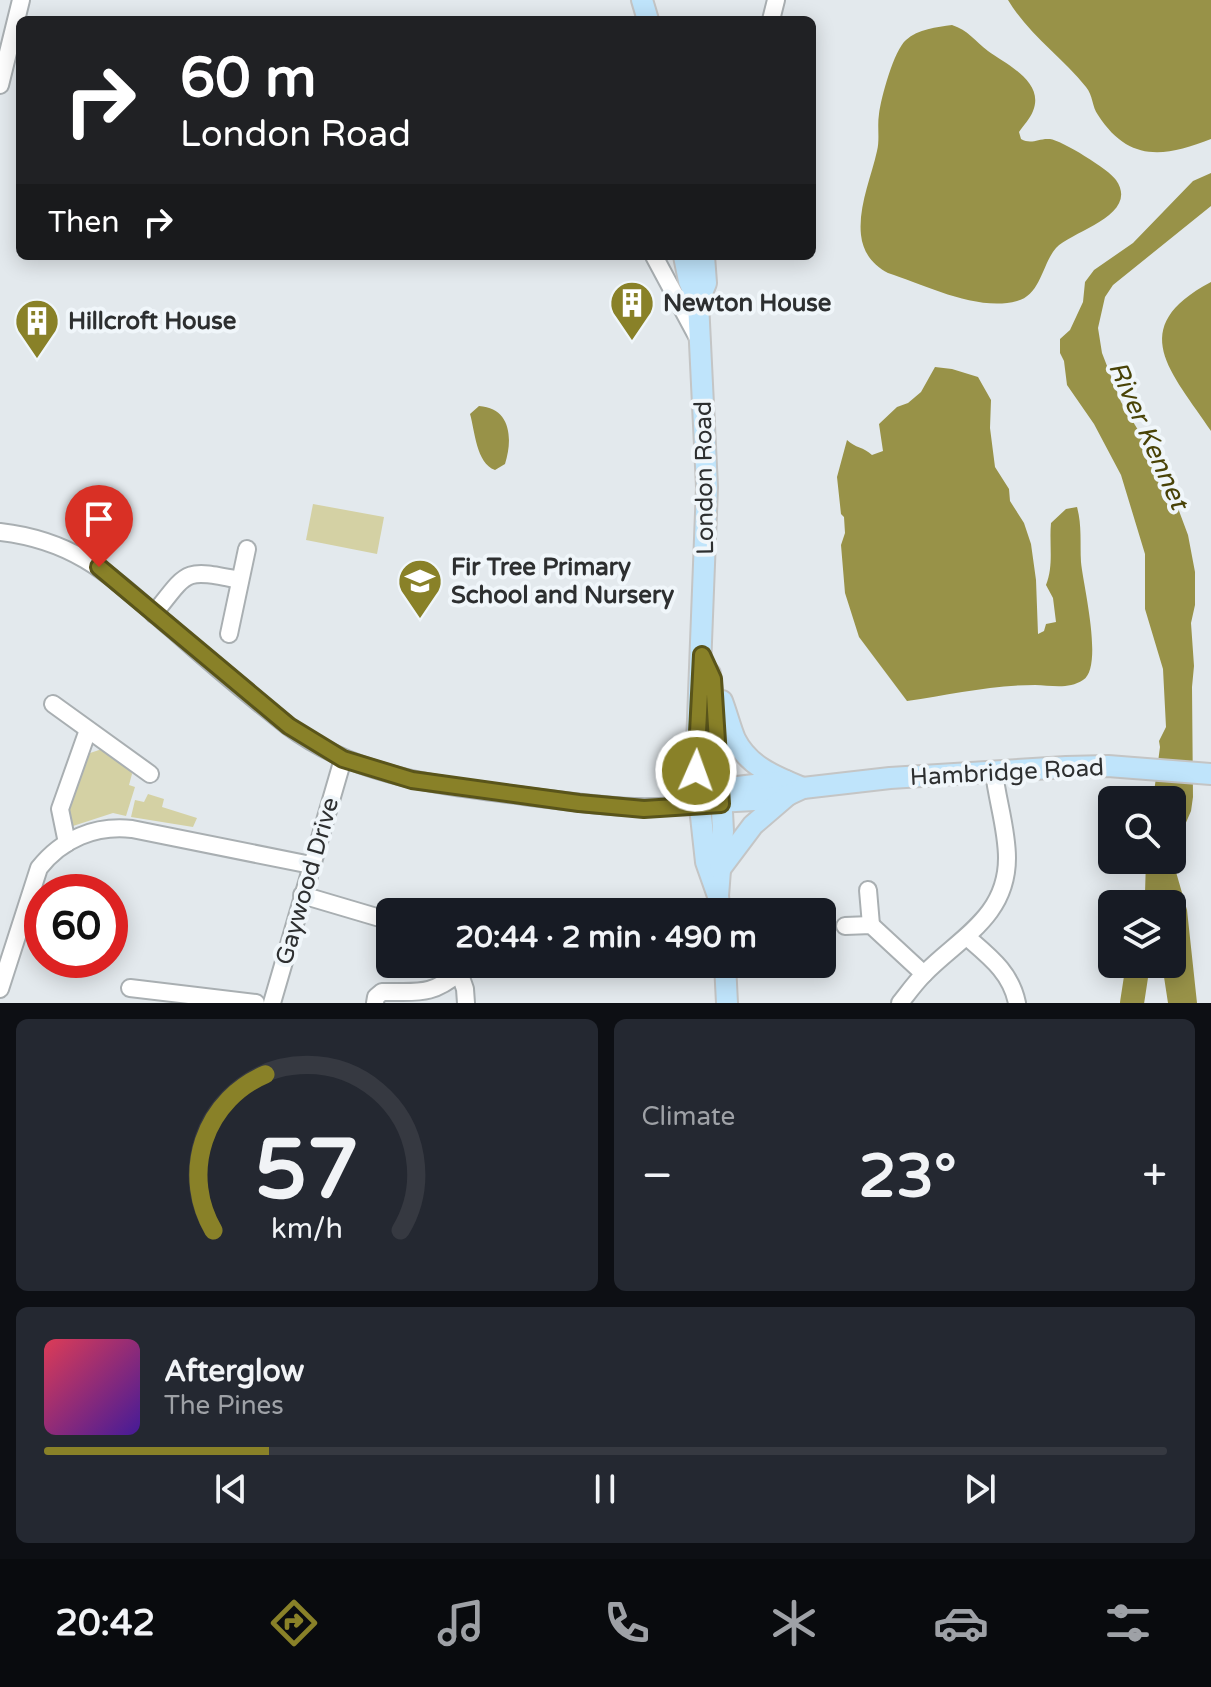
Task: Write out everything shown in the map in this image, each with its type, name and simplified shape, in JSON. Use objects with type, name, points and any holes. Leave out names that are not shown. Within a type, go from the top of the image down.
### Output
[{"type":"main road","name":"London Road","points":[[685,260],[698,302],[707,487],[696,748],[706,862],[717,898]]},
{"type":"main road","name":"London Road","points":[[698,302],[706,283],[704,260]]},
{"type":"main road","name":"London Road","points":[[702,655],[713,679],[723,831],[719,898]]},
{"type":"main road","points":[[713,679],[741,749],[759,768],[792,788],[753,825],[720,869]]},
{"type":"main road","name":"Hambridge Road","points":[[699,803],[721,796],[792,788],[994,772],[1108,766],[1206,774]]},
{"type":"main road","points":[[726,978],[727,1003]]},
{"type":"street","points":[[0,85],[12,64],[16,36]]},
{"type":"street","points":[[656,260],[700,341]]},
{"type":"street","points":[[0,532],[52,543],[99,567],[289,726],[343,759],[412,780],[579,803],[644,809],[699,803]]},
{"type":"street","points":[[229,634],[247,549]]},
{"type":"street","points":[[154,614],[187,575],[200,572],[240,580]]},
{"type":"street","points":[[53,704],[150,774]]},
{"type":"street","points":[[67,843],[60,809],[88,730]]},
{"type":"street","name":"Gaywood Drive","points":[[272,1003],[343,759]]},
{"type":"street","points":[[900,1003],[924,974],[968,938],[994,905],[1007,857],[994,772]]},
{"type":"street","points":[[0,989],[39,868],[67,843],[93,831],[122,828],[311,865]]},
{"type":"street","points":[[868,890],[871,925],[924,974]]},
{"type":"street","points":[[302,895],[376,917]]},
{"type":"street","points":[[845,926],[871,925]]},
{"type":"street","points":[[968,938],[1008,976],[1017,1003]]},
{"type":"street","points":[[375,1003],[382,992],[421,993],[446,984],[450,978]]},
{"type":"street","points":[[460,978],[466,1003]]},
{"type":"street","points":[[130,988],[256,1003]]},
{"type":"shaded area","points":[[1008,0],[1211,0],[1211,139],[1163,152],[1149,152],[1122,142],[1098,115],[1086,87],[1025,24]]},
{"type":"shaded area","points":[[952,25],[1022,75],[1034,91],[1032,114],[1019,132],[1021,139],[1050,139],[1064,144],[1112,175],[1121,192],[1119,203],[1112,212],[1056,248],[1036,286],[1025,298],[1017,301],[986,303],[969,300],[888,273],[870,258],[862,241],[863,203],[878,146],[880,107],[893,64],[901,45],[911,36]]},
{"type":"shaded area","points":[[1211,173],[1211,206],[1113,285],[1105,297],[1098,328],[1102,353],[1121,402],[1166,476],[1188,535],[1195,572],[1195,605],[1191,623],[1194,666],[1193,797],[1186,823],[1186,786],[1155,786],[1159,741],[1166,727],[1163,669],[1145,609],[1145,554],[1121,475],[1094,424],[1067,385],[1060,339],[1070,330],[1083,302],[1085,282],[1094,270],[1133,243],[1193,181]]},
{"type":"shaded area","points":[[1211,282],[1211,431],[1171,370],[1164,352],[1162,334],[1169,316],[1184,299]]},
{"type":"shaded area","points":[[935,367],[978,377],[991,400],[990,428],[995,467],[1009,489],[1010,501],[1024,523],[1031,544],[1038,634],[1044,631],[1046,624],[1056,622],[1053,598],[1046,585],[1051,562],[1051,523],[1066,509],[1077,507],[1092,659],[1089,672],[1077,683],[1003,687],[907,701],[859,637],[845,593],[841,545],[845,533],[837,477],[847,440],[872,455],[883,451],[879,424],[897,407],[908,403],[921,392]]},
{"type":"shaded area","points":[[479,406],[498,412],[507,426],[509,445],[505,464],[495,470],[484,461],[475,437],[470,414]]},
{"type":"shaded area","points":[[313,504],[384,517],[377,554],[306,540]]},
{"type":"shaded area","points":[[102,749],[130,766],[132,774],[129,785],[135,787],[126,816],[113,813],[73,826],[68,822],[66,808],[87,754]]},
{"type":"shaded area","points":[[148,794],[164,799],[162,807],[197,818],[193,827],[131,817],[135,800],[144,802]]},
{"type":"shaded area","points":[[1146,874],[1177,874],[1181,890],[1145,890]]},
{"type":"shaded area","points":[[1186,907],[1197,1003],[1168,1003],[1164,978],[1186,978]]},
{"type":"waterway","points":[[1132,1003],[1136,978]]},
{"type":"place","name":"Newton House","points":[[632,342]]},
{"type":"place","name":"Hillcroft House","points":[[37,360]]},
{"type":"place","name":"Fir Tree Primary School and Nursery","points":[[420,620]]},
{"type":"route","points":[[99,567],[306,739],[364,767],[438,785],[644,809],[699,803],[721,804],[713,679],[702,655],[696,771]]},
{"type":"water label","name":"River Kennet","points":[[1149,435]]}]
